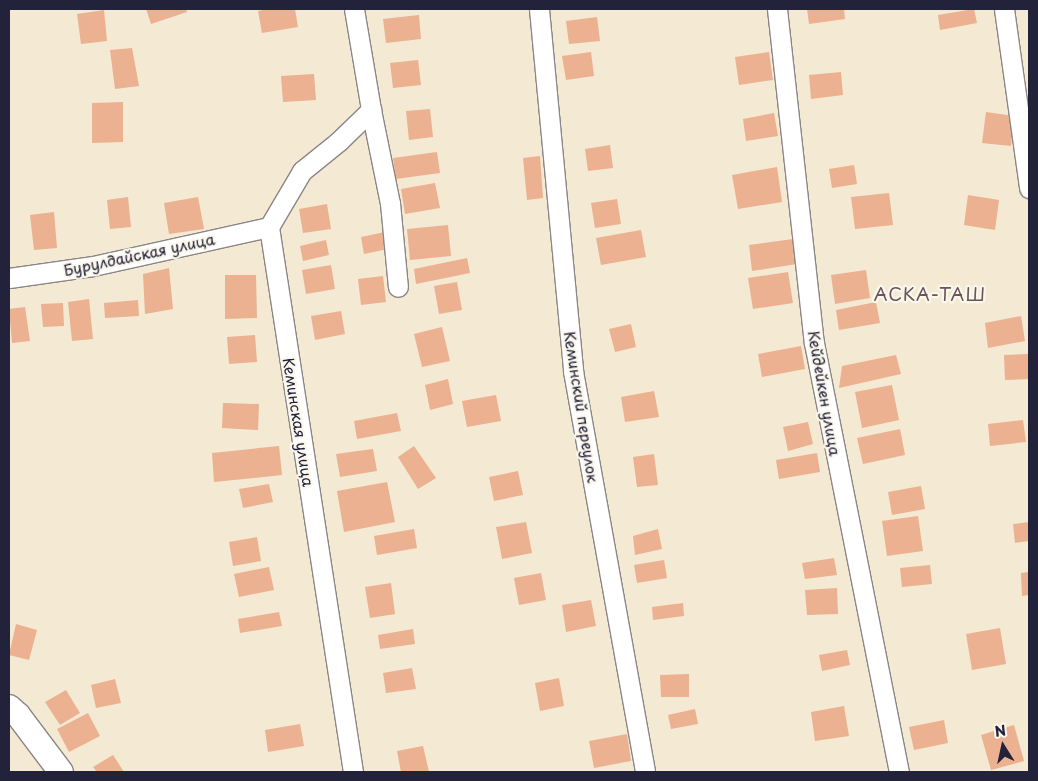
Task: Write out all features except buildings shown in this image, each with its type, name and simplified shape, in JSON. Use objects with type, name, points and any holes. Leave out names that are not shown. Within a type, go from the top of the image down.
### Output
[{"type":"street","points":[[354,9],[371,110],[390,203],[398,287]]},
{"type":"street","name":"Кеминский переулок","points":[[539,9],[573,371],[645,772]]},
{"type":"street","name":"Кейдейкен улица","points":[[777,9],[814,343],[899,772]]},
{"type":"street","points":[[1004,9],[1029,188]]},
{"type":"street","points":[[270,227],[302,171],[339,141],[371,110]]},
{"type":"street","name":"Бурулдайская улица","points":[[9,278],[93,266],[270,227]]},
{"type":"street","name":"Кеминская улица","points":[[270,227],[353,772]]},
{"type":"street","points":[[9,707],[61,772]]},
{"type":"district","name":"АСКА-ТАШ","points":[[930,294]]}]
